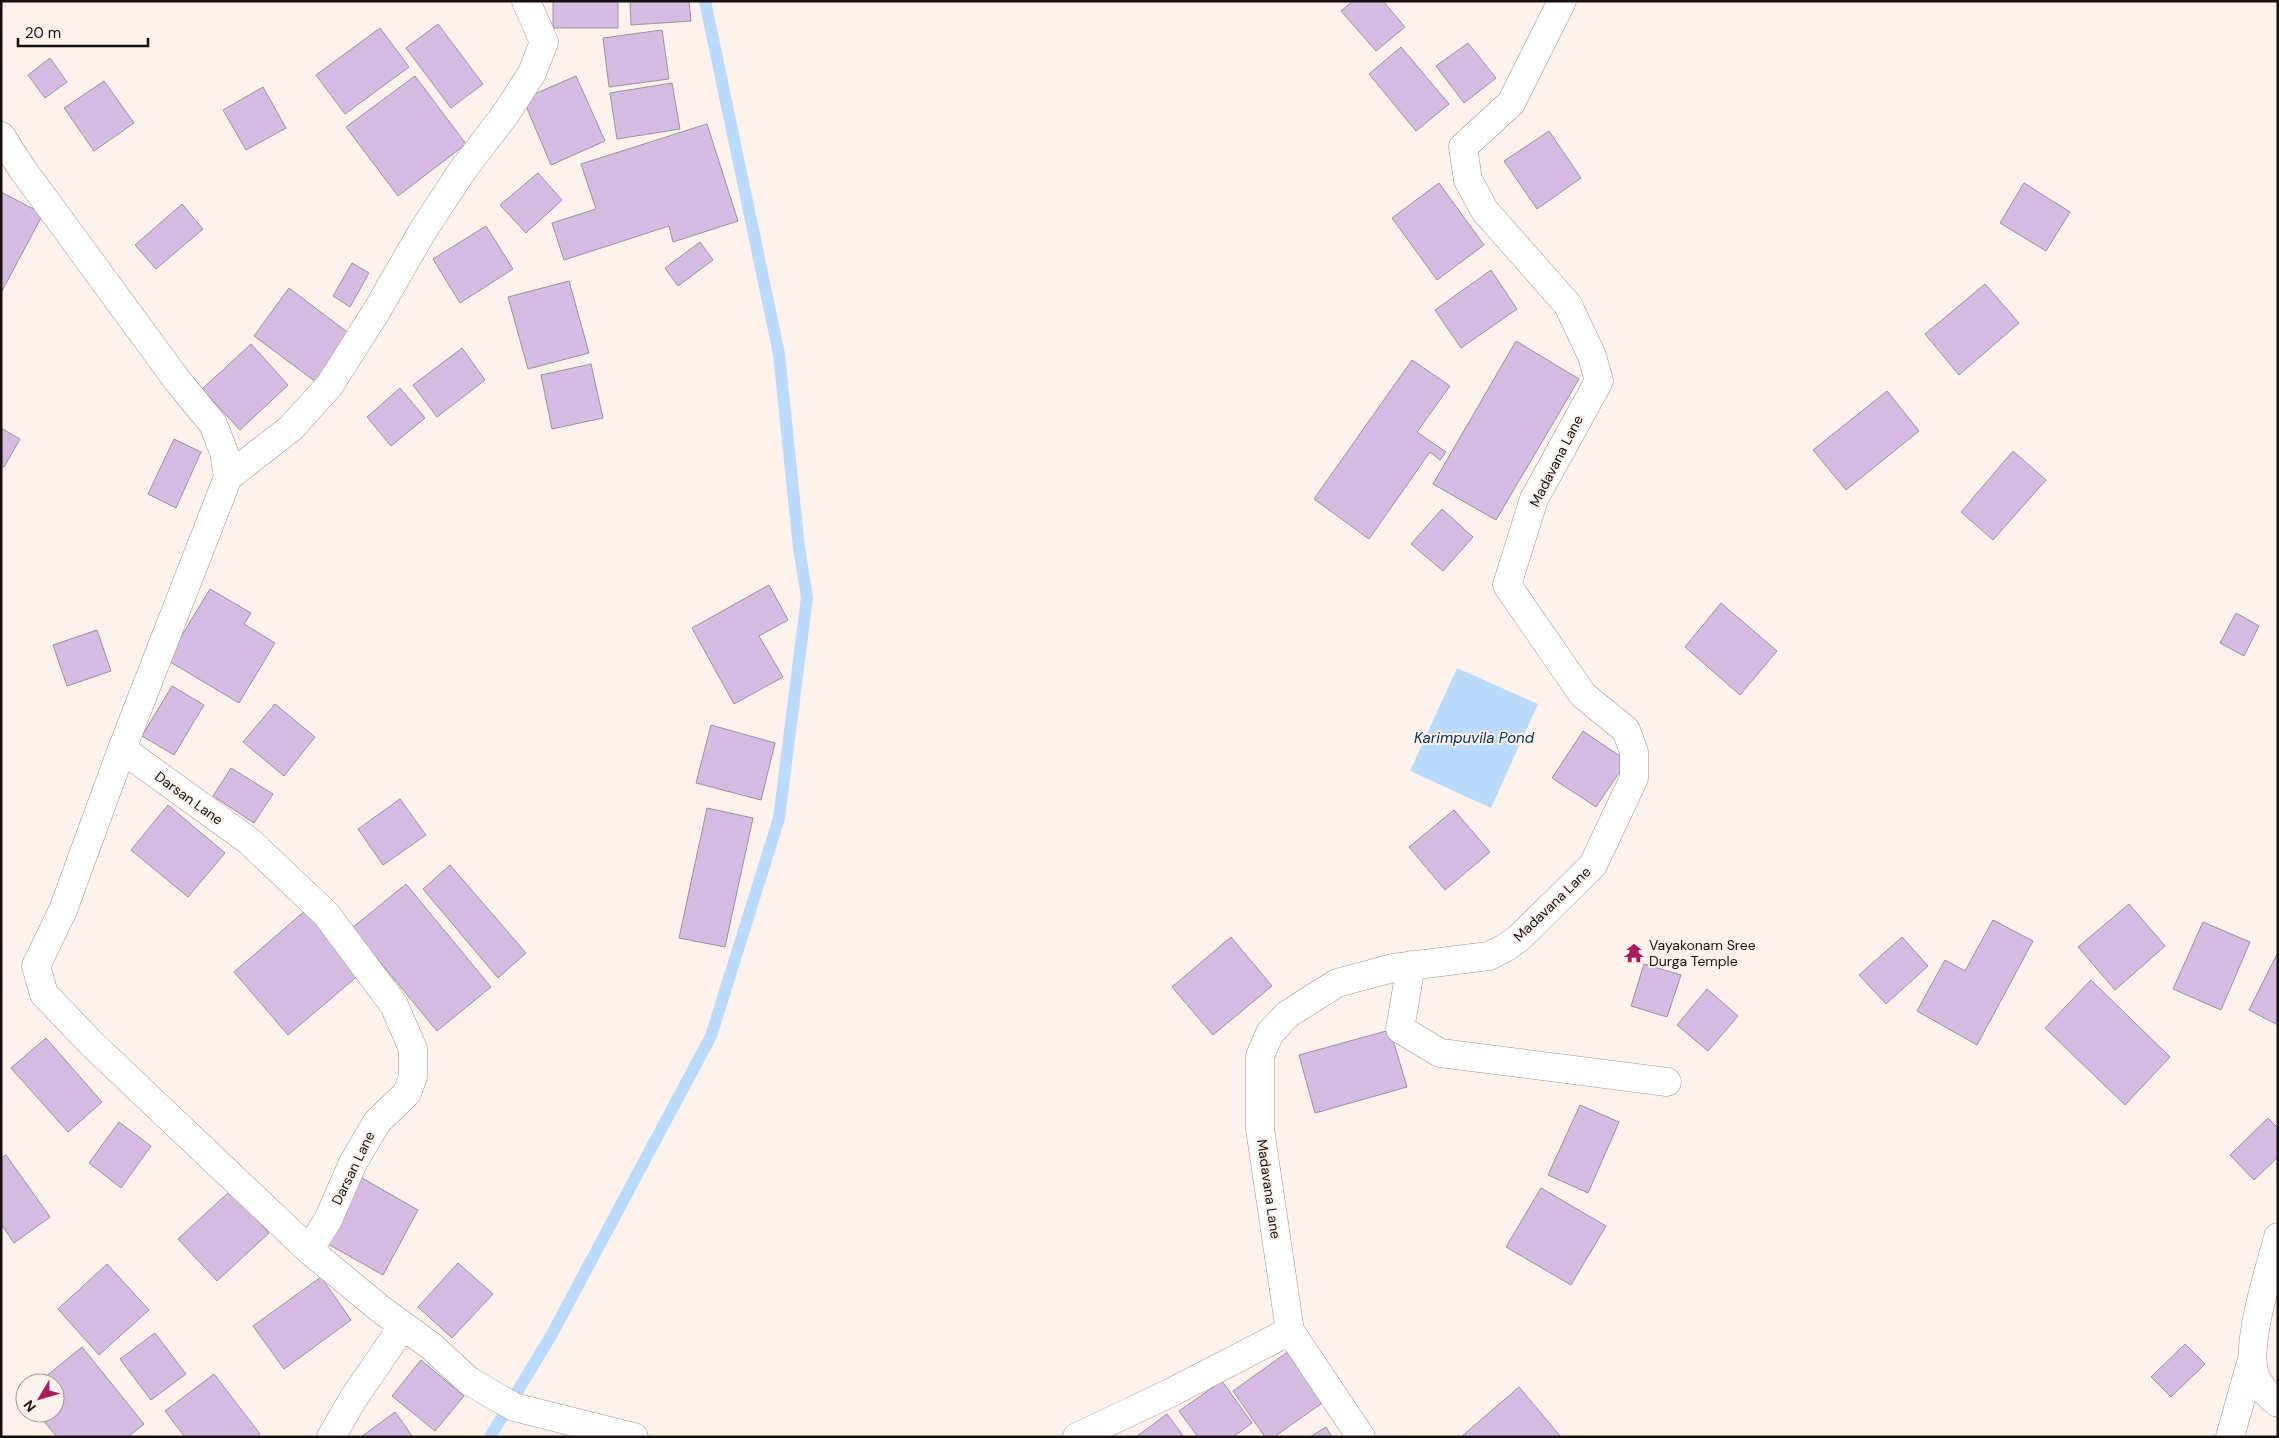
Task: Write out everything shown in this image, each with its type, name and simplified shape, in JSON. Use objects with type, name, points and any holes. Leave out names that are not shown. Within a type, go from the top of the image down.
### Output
[{"type":"street","points":[[228,478],[291,428],[329,386],[376,312],[422,232],[462,171],[506,112],[532,73],[544,42],[526,1]]},
{"type":"street","name":"Madavana Lane","points":[[1290,1331],[1260,1129],[1260,1056],[1270,1033],[1288,1014],[1337,983],[1393,968],[1489,956],[1519,938],[1593,865],[1634,778],[1634,752],[1626,730],[1583,694],[1507,585],[1534,500],[1599,381],[1592,356],[1568,305],[1485,211],[1468,180],[1463,147],[1511,103],[1562,1]]},
{"type":"street","points":[[1,136],[171,372],[213,424],[224,452],[228,478],[122,749],[63,910],[36,966],[44,994],[92,1044],[309,1250],[431,1346],[469,1381],[514,1407],[634,1437]]},
{"type":"street","name":"Darsan Lane","points":[[122,749],[250,840],[326,914],[394,1005],[413,1049],[413,1077],[407,1093],[377,1122],[353,1163],[328,1220],[309,1250]]},
{"type":"street","points":[[1411,965],[1400,1029],[1440,1053],[1667,1082]]},
{"type":"street","points":[[2230,1437],[2252,1359],[2254,1336],[2278,1237]]},
{"type":"street","points":[[331,1437],[353,1399],[404,1326]]},
{"type":"street","points":[[1077,1437],[1170,1393],[1290,1331],[1361,1437]]},
{"type":"street","points":[[2252,1359],[2257,1379],[2278,1403]]},
{"type":"water","name":"Karimpuvila Pond","points":[[1457,668],[1538,704],[1491,808],[1410,771]]},
{"type":"building","points":[[553,1],[618,1],[618,28],[553,28]]},
{"type":"building","points":[[630,1],[689,1],[691,21],[631,25]]},
{"type":"building","points":[[1353,1],[1383,1],[1405,27],[1376,51],[1341,11]]},
{"type":"building","points":[[438,24],[483,84],[451,108],[406,48]]},
{"type":"building","points":[[380,28],[409,67],[345,114],[316,75]]},
{"type":"building","points":[[662,30],[669,79],[609,87],[603,38]]},
{"type":"building","points":[[1468,43],[1496,78],[1464,103],[1436,66]]},
{"type":"building","points":[[1401,47],[1449,104],[1416,131],[1369,74]]},
{"type":"building","points":[[50,58],[67,82],[45,98],[28,75]]},
{"type":"building","points":[[415,76],[466,144],[398,196],[346,127]]},
{"type":"building","points":[[576,76],[605,141],[551,165],[523,99]]},
{"type":"building","points":[[104,81],[134,123],[94,151],[64,108]]},
{"type":"building","points":[[672,83],[680,129],[617,139],[610,93]]},
{"type":"building","points":[[263,87],[286,128],[246,150],[223,110]]},
{"type":"building","points":[[707,124],[738,221],[673,242],[669,226],[564,260],[552,223],[596,209],[581,164]]},
{"type":"building","points":[[1549,131],[1581,178],[1537,209],[1504,161]]},
{"type":"building","points":[[538,173],[562,200],[526,233],[500,205]]},
{"type":"building","points":[[1439,183],[1484,245],[1437,280],[1392,218]]},
{"type":"building","points":[[2024,183],[2070,212],[2046,251],[2000,223]]},
{"type":"building","points":[[1,192],[43,214],[1,293]]},
{"type":"building","points":[[182,204],[203,229],[156,269],[135,245]]},
{"type":"building","points":[[486,226],[513,269],[460,303],[433,259]]},
{"type":"building","points":[[700,242],[713,260],[678,286],[665,268]]},
{"type":"building","points":[[352,263],[369,273],[350,307],[333,296]]},
{"type":"building","points":[[1491,270],[1517,309],[1461,348],[1435,310]]},
{"type":"building","points":[[569,281],[589,353],[528,369],[508,297]]},
{"type":"building","points":[[1985,284],[2019,323],[1959,375],[1925,334]]},
{"type":"building","points":[[289,288],[351,335],[316,382],[254,336]]},
{"type":"building","points":[[1516,341],[1579,379],[1496,520],[1433,484]]},
{"type":"building","points":[[251,344],[288,385],[240,430],[202,389]]},
{"type":"building","points":[[462,348],[485,380],[437,417],[413,385]]},
{"type":"building","points":[[1412,360],[1450,386],[1417,432],[1446,452],[1440,460],[1430,452],[1369,539],[1314,499]]},
{"type":"building","points":[[591,364],[603,418],[552,429],[541,375]]},
{"type":"building","points":[[400,388],[425,418],[391,446],[367,417]]},
{"type":"building","points":[[1887,391],[1919,431],[1846,490],[1813,450]]},
{"type":"building","points":[[1,428],[20,439],[4,467],[1,465]]},
{"type":"building","points":[[174,439],[201,452],[176,508],[148,494]]},
{"type":"building","points":[[2013,451],[2046,480],[1993,540],[1961,512]]},
{"type":"building","points":[[1442,509],[1473,537],[1443,571],[1411,544]]},
{"type":"building","points":[[769,585],[788,620],[759,636],[783,677],[734,704],[692,628]]},
{"type":"building","points":[[210,589],[251,613],[244,624],[275,643],[239,703],[167,660]]},
{"type":"building","points":[[1721,603],[1777,651],[1740,695],[1685,647]]},
{"type":"building","points":[[2236,613],[2259,626],[2244,656],[2220,643]]},
{"type":"building","points":[[97,630],[111,671],[67,686],[53,645]]},
{"type":"building","points":[[172,686],[204,705],[174,755],[142,736]]},
{"type":"building","points":[[275,704],[315,737],[284,776],[243,742]]},
{"type":"building","points":[[711,725],[775,743],[761,800],[696,783]]},
{"type":"building","points":[[1583,731],[1627,761],[1596,807],[1552,778]]},
{"type":"building","points":[[231,768],[273,794],[254,823],[213,796]]},
{"type":"building","points":[[400,799],[426,835],[383,865],[358,829]]},
{"type":"building","points":[[168,805],[225,853],[188,897],[131,850]]},
{"type":"building","points":[[707,808],[753,818],[725,947],[679,938]]},
{"type":"building","points":[[1454,810],[1490,852],[1445,890],[1409,847]]},
{"type":"building","points":[[450,865],[526,953],[498,978],[423,889]]},
{"type":"building","points":[[406,884],[491,987],[437,1031],[352,928]]},
{"type":"building","points":[[2129,904],[2165,946],[2115,990],[2078,947]]},
{"type":"building","points":[[306,910],[360,974],[288,1035],[234,972]]},
{"type":"building","points":[[1993,920],[2033,941],[1977,1045],[1917,1011],[1945,960],[1965,971]]},
{"type":"building","points":[[2203,922],[2250,942],[2221,1010],[2173,989]]},
{"type":"building","points":[[1231,937],[1272,986],[1213,1035],[1172,987]]},
{"type":"building","points":[[1902,937],[1928,966],[1886,1004],[1859,975]]},
{"type":"building","points":[[2278,952],[2278,1025],[2249,1010]]},
{"type":"building","points":[[1644,964],[1681,975],[1667,1017],[1631,1006]]},
{"type":"building","points":[[2091,980],[2170,1057],[2125,1105],[2045,1028]]},
{"type":"building","points":[[1707,989],[1738,1016],[1708,1051],[1677,1025]]},
{"type":"building","points":[[1390,1030],[1407,1087],[1315,1113],[1299,1055]]},
{"type":"building","points":[[46,1038],[102,1102],[68,1132],[11,1068]]},
{"type":"building","points":[[1580,1105],[1619,1122],[1588,1193],[1548,1175]]},
{"type":"building","points":[[2268,1118],[2278,1128],[2278,1157],[2254,1180],[2230,1155]]},
{"type":"building","points":[[119,1122],[151,1146],[121,1188],[89,1163]]},
{"type":"building","points":[[6,1155],[50,1217],[14,1243],[1,1224],[1,1158]]},
{"type":"building","points":[[362,1178],[418,1210],[383,1275],[326,1243]]},
{"type":"building","points":[[1541,1188],[1606,1226],[1571,1285],[1506,1247]]},
{"type":"building","points":[[230,1191],[269,1233],[217,1281],[178,1239]]},
{"type":"building","points":[[458,1263],[493,1294],[452,1338],[418,1307]]},
{"type":"building","points":[[107,1264],[149,1310],[99,1355],[58,1309]]},
{"type":"building","points":[[321,1277],[351,1320],[284,1369],[253,1326]]},
{"type":"building","points":[[155,1333],[186,1374],[151,1400],[120,1359]]},
{"type":"building","points":[[2185,1344],[2205,1364],[2171,1397],[2151,1377]]},
{"type":"building","points":[[82,1347],[144,1424],[128,1437],[57,1437],[45,1423],[65,1423],[65,1373],[50,1373]]},
{"type":"building","points":[[1289,1351],[1325,1401],[1274,1437],[1265,1437],[1233,1391]]},
{"type":"building","points":[[421,1360],[464,1396],[435,1431],[392,1396]]},
{"type":"building","points":[[214,1374],[260,1434],[256,1437],[185,1437],[165,1411]]},
{"type":"building","points":[[1222,1381],[1252,1423],[1233,1437],[1198,1437],[1179,1411]]},
{"type":"building","points":[[1519,1387],[1561,1437],[1461,1437]]},
{"type":"building","points":[[395,1412],[413,1437],[361,1437]]},
{"type":"building","points":[[1167,1414],[1184,1437],[1136,1437]]},
{"type":"building","points":[[1326,1427],[1332,1437],[1310,1437]]},
{"type":"waterway","points":[[490,1437],[552,1334],[711,1036],[779,818],[807,597],[799,548],[779,354],[705,1]]},
{"type":"place","name":"Vayakonam Sree Durga Temple","points":[[1634,953]]}]
